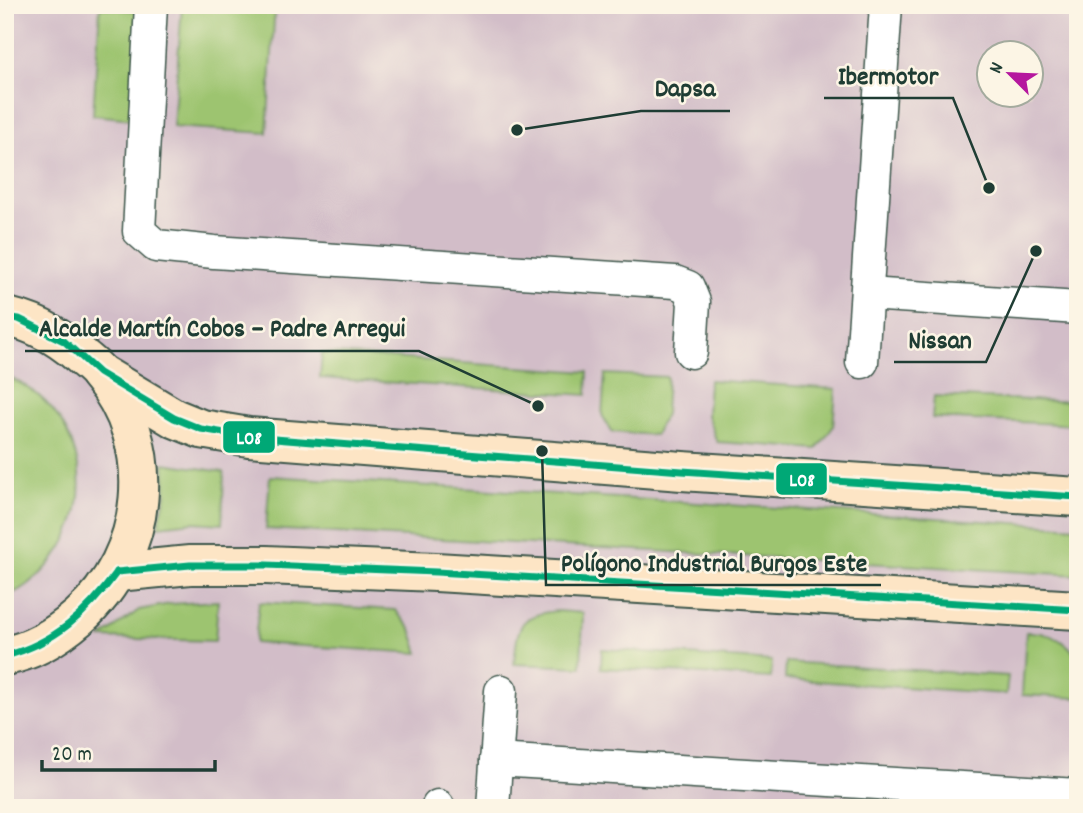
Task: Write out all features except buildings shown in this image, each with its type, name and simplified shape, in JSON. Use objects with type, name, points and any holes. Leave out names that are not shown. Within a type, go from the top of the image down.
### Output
[{"type":"main road","points":[[5,317],[19,319],[64,341],[99,373],[173,418],[201,429],[249,437],[682,471],[1078,497]]},
{"type":"main road","points":[[5,656],[40,645],[68,627],[95,603],[117,572],[130,544],[137,513],[140,474],[133,436],[119,403],[99,373]]},
{"type":"main road","points":[[117,572],[191,565],[266,565],[436,572],[1078,610]]},
{"type":"lane","points":[[151,5],[139,231],[156,246],[247,255],[675,282],[688,287],[694,302],[691,352]]},
{"type":"lane","points":[[862,362],[886,5]]},
{"type":"lane","points":[[868,294],[1078,308]]},
{"type":"lane","points":[[493,808],[501,691]]},
{"type":"lane","points":[[496,760],[1078,795]]},
{"type":"shaded area","points":[[5,5],[1078,5],[1078,808],[5,808]]},
{"type":"green space","points":[[182,5],[275,5],[267,133],[173,127]]},
{"type":"green space","points":[[100,7],[139,11],[132,119],[93,115]]},
{"type":"green space","points":[[322,353],[588,372],[587,395],[320,378]]},
{"type":"green space","points":[[605,374],[667,377],[665,414],[655,435],[612,432],[602,415]]},
{"type":"green space","points":[[5,376],[31,390],[52,409],[67,431],[76,456],[80,483],[77,510],[68,537],[42,572],[19,590],[5,596]]},
{"type":"green space","points":[[709,380],[836,389],[833,427],[817,449],[717,442],[707,415]]},
{"type":"green space","points":[[934,396],[1078,402],[1078,425],[932,418]]},
{"type":"green space","points":[[164,463],[224,472],[222,524],[193,522],[158,526],[166,494]]},
{"type":"green space","points":[[270,476],[1078,527],[1078,575],[266,529]]},
{"type":"green space","points":[[218,601],[215,641],[101,638],[139,610],[170,604]]},
{"type":"green space","points":[[259,602],[395,610],[411,629],[419,653],[255,643]]},
{"type":"green space","points":[[558,611],[583,613],[581,667],[514,664],[522,625],[534,615]]},
{"type":"green space","points":[[1026,632],[1056,638],[1074,652],[1079,668],[1078,698],[1022,695]]},
{"type":"green space","points":[[602,649],[772,661],[771,678],[601,668]]},
{"type":"green space","points":[[786,662],[1008,676],[1006,694],[785,679]]},
{"type":"transit line","name":"L08","points":[[5,317],[19,319],[64,341],[99,373],[174,418],[201,429],[249,437],[682,471],[1078,497]]},
{"type":"transit line","name":"L08","points":[[117,572],[190,565],[266,565],[436,572],[1078,610]]},
{"type":"transit line","name":"L08","points":[[5,656],[54,635],[82,613],[117,572]]},
{"type":"place","name":"Dapsa","points":[[517,130]]},
{"type":"place","name":"Ibermotor","points":[[989,188]]},
{"type":"place","name":"Nissan","points":[[1036,251]]},
{"type":"place","name":"Alcalde Martín Cobos – Padre Arregui","points":[[538,406]]},
{"type":"place","name":"Polígono Industrial Burgos Este","points":[[542,451]]}]
